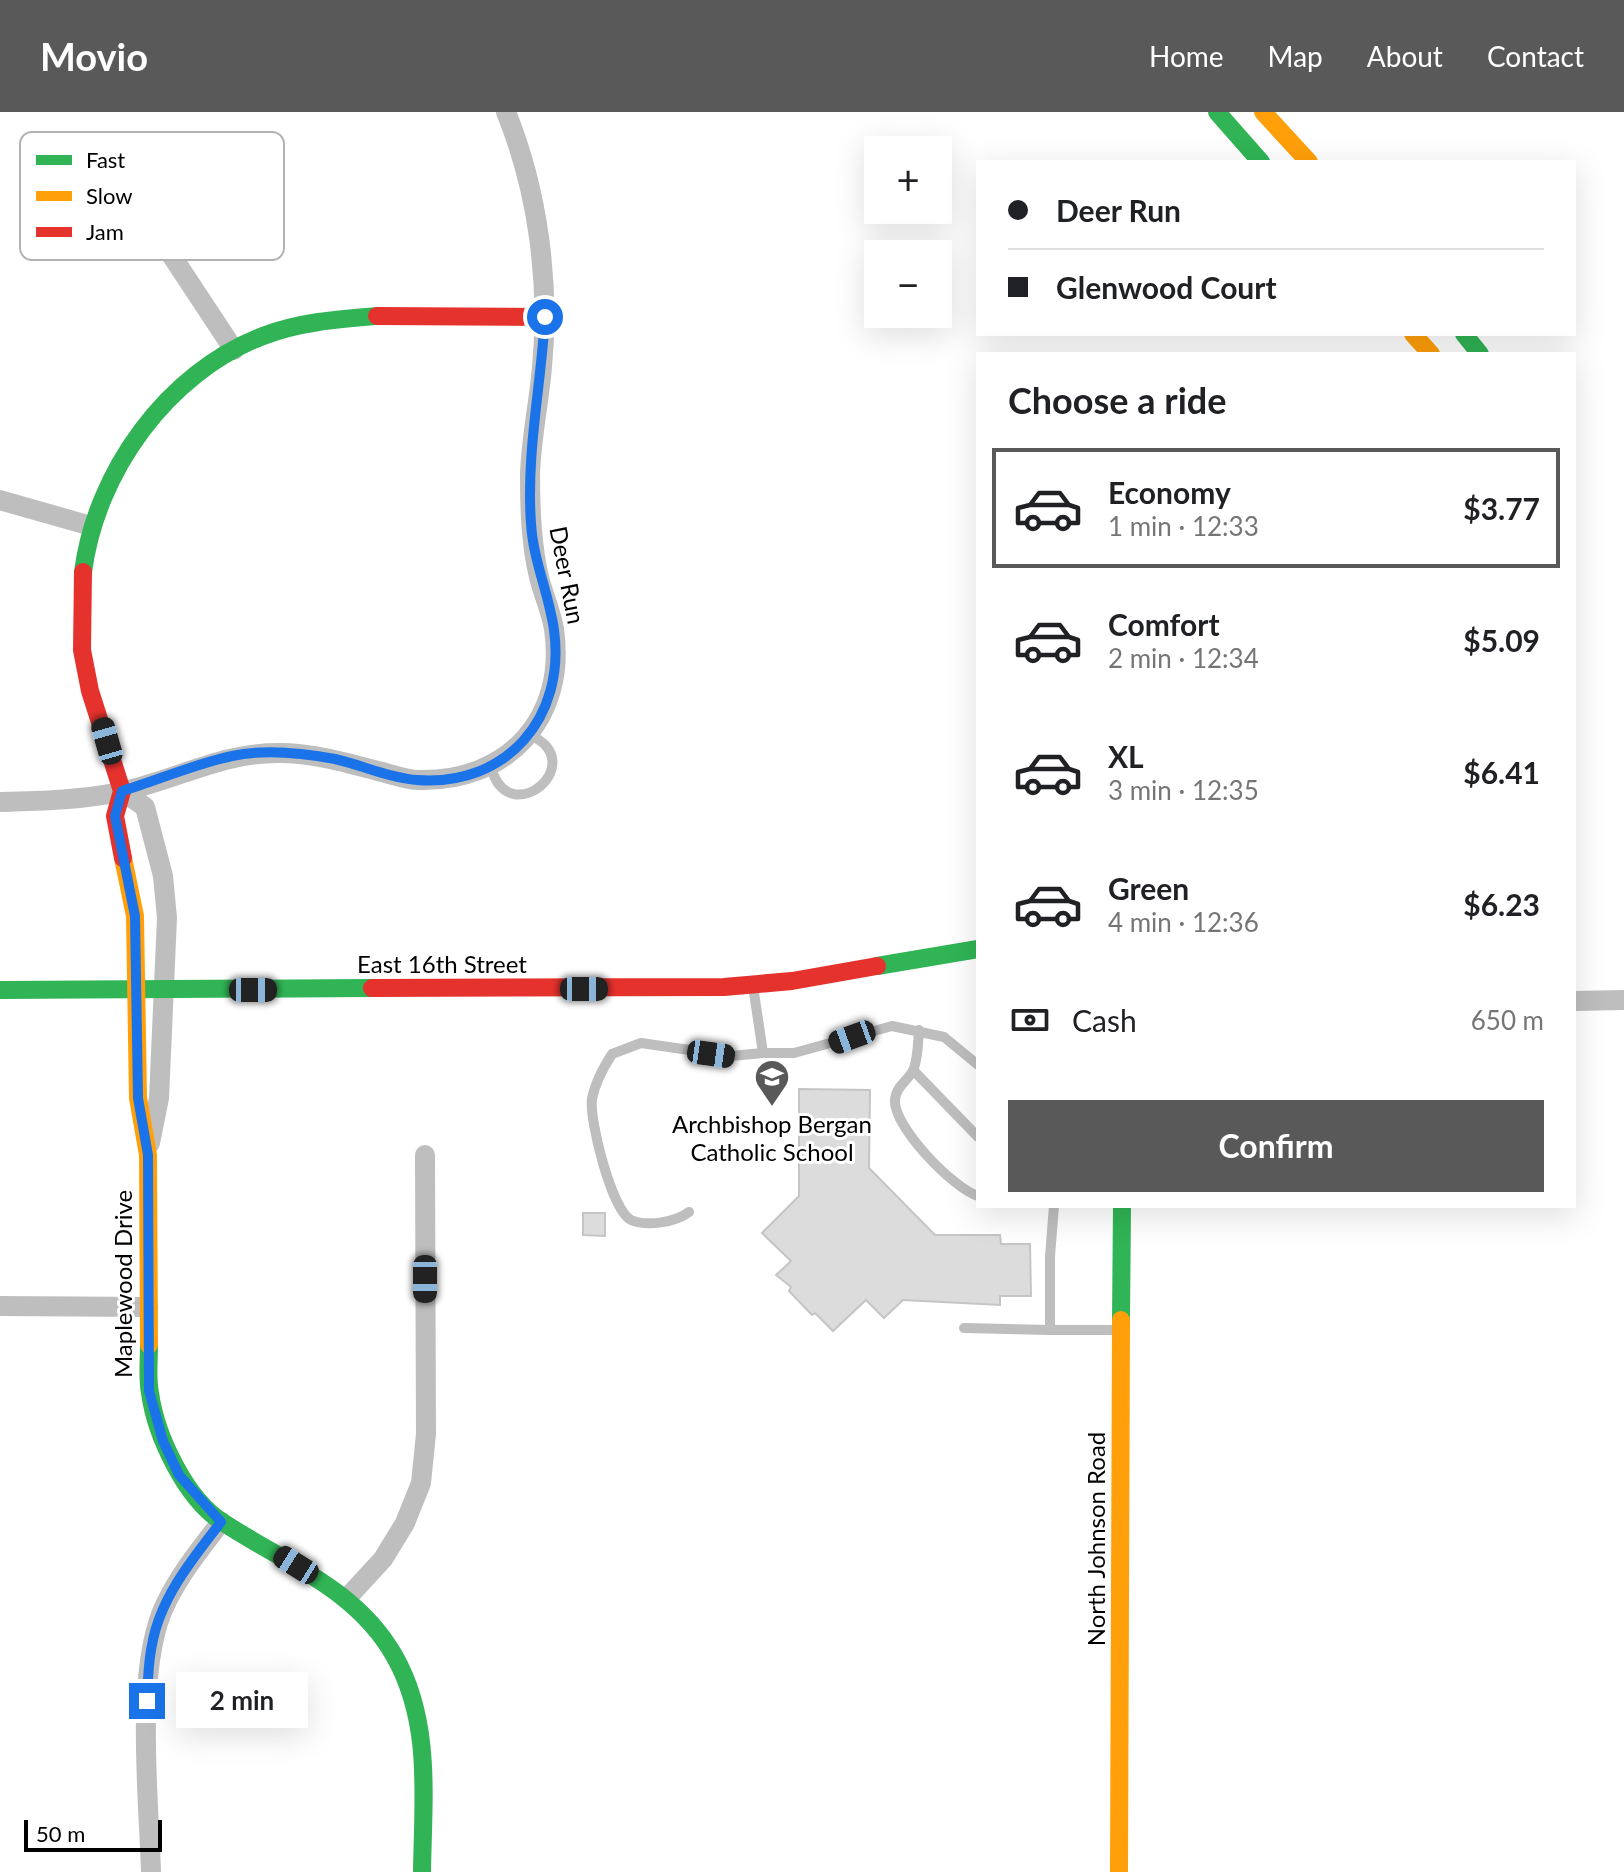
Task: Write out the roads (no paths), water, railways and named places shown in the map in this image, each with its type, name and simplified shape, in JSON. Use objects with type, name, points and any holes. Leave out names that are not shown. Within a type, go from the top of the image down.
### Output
[{"type":"street","name":"Deer Run","points":[[0,802],[50,801],[122,791],[233,756],[284,753],[334,759],[416,780],[454,779],[491,767],[511,754],[530,735],[544,712],[555,671],[554,629],[538,574],[531,524],[530,471],[545,317],[536,219],[519,145],[506,112]]},
{"type":"street","points":[[1217,112],[1259,160]]},
{"type":"street","points":[[1263,112],[1307,160]]},
{"type":"street","points":[[175,260],[234,350]]},
{"type":"street","points":[[122,791],[80,636],[81,581],[91,526],[111,476],[138,432],[180,388],[234,350],[276,331],[338,319],[392,314],[545,317]]},
{"type":"street","points":[[1415,336],[1429,352]]},
{"type":"street","points":[[1466,336],[1478,352]]},
{"type":"street","points":[[0,500],[91,526]]},
{"type":"street","name":"Maplewood Drive","points":[[148,1155],[159,1098],[167,918],[163,876],[145,807],[122,791],[115,816],[135,916],[138,1098],[148,1155],[149,1391],[163,1441],[179,1475],[221,1522],[348,1597],[374,1624],[396,1657],[412,1692],[422,1735],[422,1872]]},
{"type":"street","name":"East 16th Street","points":[[0,990],[645,989],[792,981],[976,949]]},
{"type":"street","points":[[1576,1001],[1624,1000]]},
{"type":"street","points":[[348,1597],[383,1559],[405,1523],[421,1483],[426,1434],[425,1155]]},
{"type":"street","name":"North Johnson Road","points":[[1119,1872],[1122,1208]]},
{"type":"street","points":[[0,1306],[148,1307]]},
{"type":"street","points":[[151,1872],[147,1701],[152,1644],[165,1605],[190,1562],[221,1522]]},
{"type":"lane","points":[[491,767],[499,785],[507,791],[517,794],[537,791],[550,775],[551,756],[539,739],[530,735]]},
{"type":"lane","points":[[753,984],[763,1053]]},
{"type":"lane","points":[[689,1212],[681,1218],[655,1222],[631,1220],[623,1214],[600,1154],[592,1123],[592,1099],[604,1066],[612,1054],[641,1043],[731,1056],[806,1050],[892,1026],[944,1037],[976,1063]]},
{"type":"lane","points":[[919,1030],[914,1071],[899,1085],[896,1114],[905,1130],[959,1187],[976,1195]]},
{"type":"lane","points":[[914,1071],[976,1135]]},
{"type":"lane","points":[[1050,1330],[1054,1208]]},
{"type":"lane","points":[[964,1328],[1120,1330]]},
{"type":"place","name":"Archbishop Bergan Catholic School","points":[[772,1108]]}]
